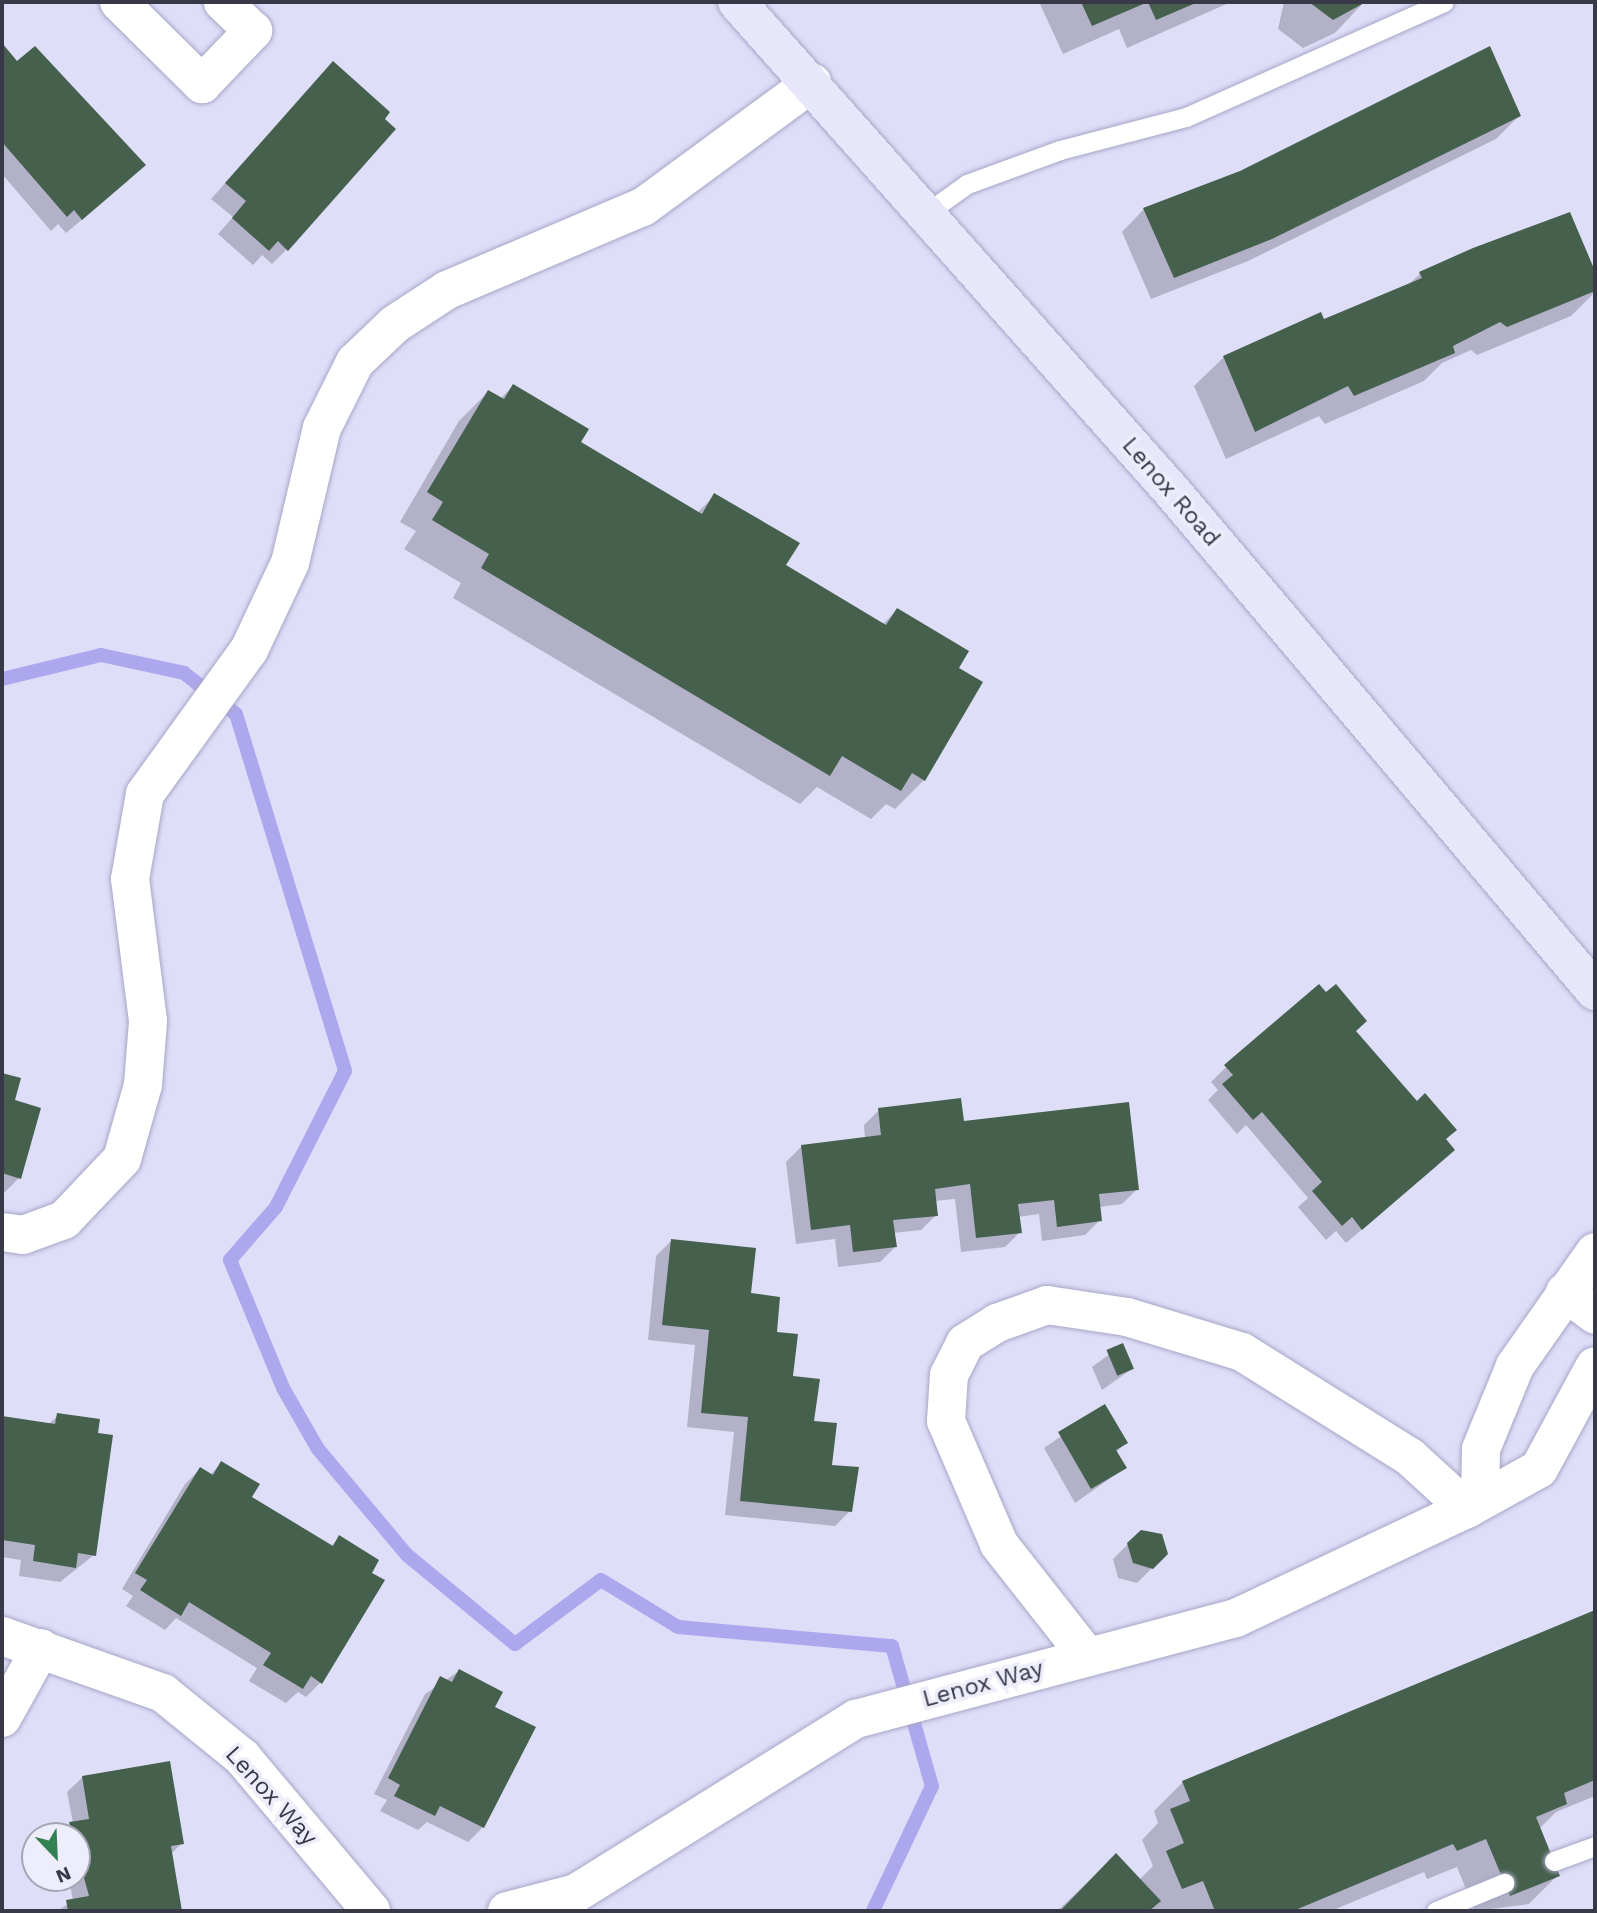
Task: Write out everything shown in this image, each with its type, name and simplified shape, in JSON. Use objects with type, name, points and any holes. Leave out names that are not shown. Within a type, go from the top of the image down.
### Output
[{"type":"street","points":[[119,2],[202,84],[253,31],[223,2]]},
{"type":"street","name":"Lenox Road","points":[[737,2],[812,83],[1170,489],[1593,985]]},
{"type":"street","points":[[2,1232],[23,1235],[64,1220],[122,1159],[143,1085],[148,1021],[130,879],[145,794],[185,730],[241,660],[290,563],[322,428],[355,362],[396,324],[447,290],[643,207],[812,83]]},
{"type":"street","points":[[1087,1656],[999,1544],[946,1421],[948,1375],[965,1343],[997,1323],[1047,1305],[1127,1317],[1242,1352],[1410,1457],[1474,1504],[1481,1449],[1516,1366],[1595,1252]]},
{"type":"street","points":[[1565,1292],[1595,1315]]},
{"type":"street","name":"Lenox Way","points":[[507,1911],[576,1893],[856,1719],[1236,1618],[1474,1504],[1539,1469],[1595,1366]]},
{"type":"street","name":"Lenox Way","points":[[2,1636],[163,1693],[242,1757],[372,1911]]},
{"type":"street","points":[[2,1718],[41,1648]]},
{"type":"lane","points":[[925,214],[967,184],[1060,150],[1186,117],[1443,2]]},
{"type":"lane","points":[[1554,1861],[1595,1846]]},
{"type":"lane","points":[[1436,1911],[1504,1882]]},
{"type":"building","points":[[1081,2],[1148,2],[1092,26]]},
{"type":"building","points":[[1148,2],[1198,2],[1156,20]]},
{"type":"building","points":[[1309,2],[1366,2],[1333,20]]},
{"type":"building","points":[[2,43],[17,61],[35,46],[146,165],[82,220],[74,210],[67,217],[2,142]]},
{"type":"building","points":[[1490,46],[1521,116],[1272,239],[1174,278],[1143,208],[1240,171]]},
{"type":"building","points":[[333,61],[390,112],[385,119],[396,129],[288,251],[278,241],[269,251],[232,218],[246,201],[225,183]]},
{"type":"building","points":[[1570,212],[1595,271],[1595,291],[1507,327],[1500,322],[1453,346],[1455,353],[1354,396],[1348,386],[1255,432],[1223,356],[1321,312],[1324,319],[1422,278],[1419,272],[1473,248]]},
{"type":"building","points":[[513,384],[589,429],[581,442],[702,514],[714,493],[800,543],[786,565],[886,625],[897,608],[969,651],[959,668],[983,682],[925,781],[912,773],[901,791],[842,756],[830,776],[481,568],[489,554],[432,520],[443,502],[427,492],[488,390],[504,399]]},
{"type":"building","points":[[1319,984],[1326,992],[1336,984],[1367,1021],[1356,1031],[1417,1101],[1425,1093],[1457,1130],[1446,1139],[1455,1150],[1362,1230],[1352,1217],[1342,1226],[1312,1191],[1322,1182],[1262,1112],[1253,1120],[1222,1084],[1233,1075],[1224,1065]]},
{"type":"building","points":[[2,1073],[21,1078],[15,1100],[41,1108],[21,1179],[2,1173]]},
{"type":"building","points":[[961,1098],[964,1121],[1129,1102],[1139,1190],[1099,1194],[1102,1221],[1057,1227],[1054,1200],[1018,1204],[1022,1233],[976,1238],[970,1184],[935,1189],[938,1216],[893,1220],[897,1247],[853,1252],[850,1225],[811,1230],[801,1145],[881,1135],[878,1108]]},
{"type":"building","points":[[671,1239],[756,1248],[751,1293],[780,1297],[777,1332],[798,1334],[793,1376],[820,1379],[814,1421],[837,1423],[832,1465],[859,1467],[852,1512],[740,1501],[748,1417],[701,1413],[709,1330],[662,1325]]},
{"type":"building","points":[[1123,1343],[1134,1369],[1117,1376],[1106,1350]]},
{"type":"building","points":[[1105,1404],[1128,1443],[1116,1450],[1127,1468],[1091,1489],[1058,1432]]},
{"type":"building","points":[[57,1413],[100,1419],[98,1433],[113,1435],[96,1556],[78,1553],[76,1568],[33,1561],[35,1545],[2,1540],[2,1416],[55,1424]]},
{"type":"building","points":[[221,1461],[260,1484],[252,1497],[333,1546],[339,1535],[379,1560],[372,1573],[385,1580],[322,1684],[311,1676],[303,1689],[263,1665],[271,1653],[189,1602],[181,1616],[140,1590],[147,1580],[135,1573],[200,1467],[213,1475]]},
{"type":"building","points":[[1141,1530],[1162,1534],[1168,1554],[1153,1569],[1133,1563],[1127,1543]]},
{"type":"building","points":[[1595,1610],[1595,1780],[1564,1793],[1567,1804],[1536,1817],[1560,1876],[1510,1896],[1486,1839],[1457,1851],[1453,1844],[1293,1911],[1215,1911],[1203,1881],[1182,1889],[1166,1851],[1184,1843],[1170,1809],[1190,1801],[1182,1781]]},
{"type":"building","points":[[459,1669],[503,1692],[495,1707],[536,1727],[484,1828],[440,1806],[435,1816],[394,1796],[400,1785],[388,1778],[440,1676],[452,1682]]},
{"type":"building","points":[[170,1761],[184,1844],[171,1846],[182,1911],[68,1911],[66,1900],[89,1896],[88,1892],[91,1892],[91,1822],[69,1822],[89,1819],[82,1776]]},
{"type":"building","points":[[1116,1853],[1161,1901],[1149,1911],[1060,1911]]},
{"type":"waterway","points":[[2,679],[101,655],[184,673],[236,714],[345,1071],[276,1207],[230,1260],[283,1388],[318,1449],[407,1555],[515,1644],[601,1580],[678,1627],[892,1646],[932,1786],[873,1911]]}]
